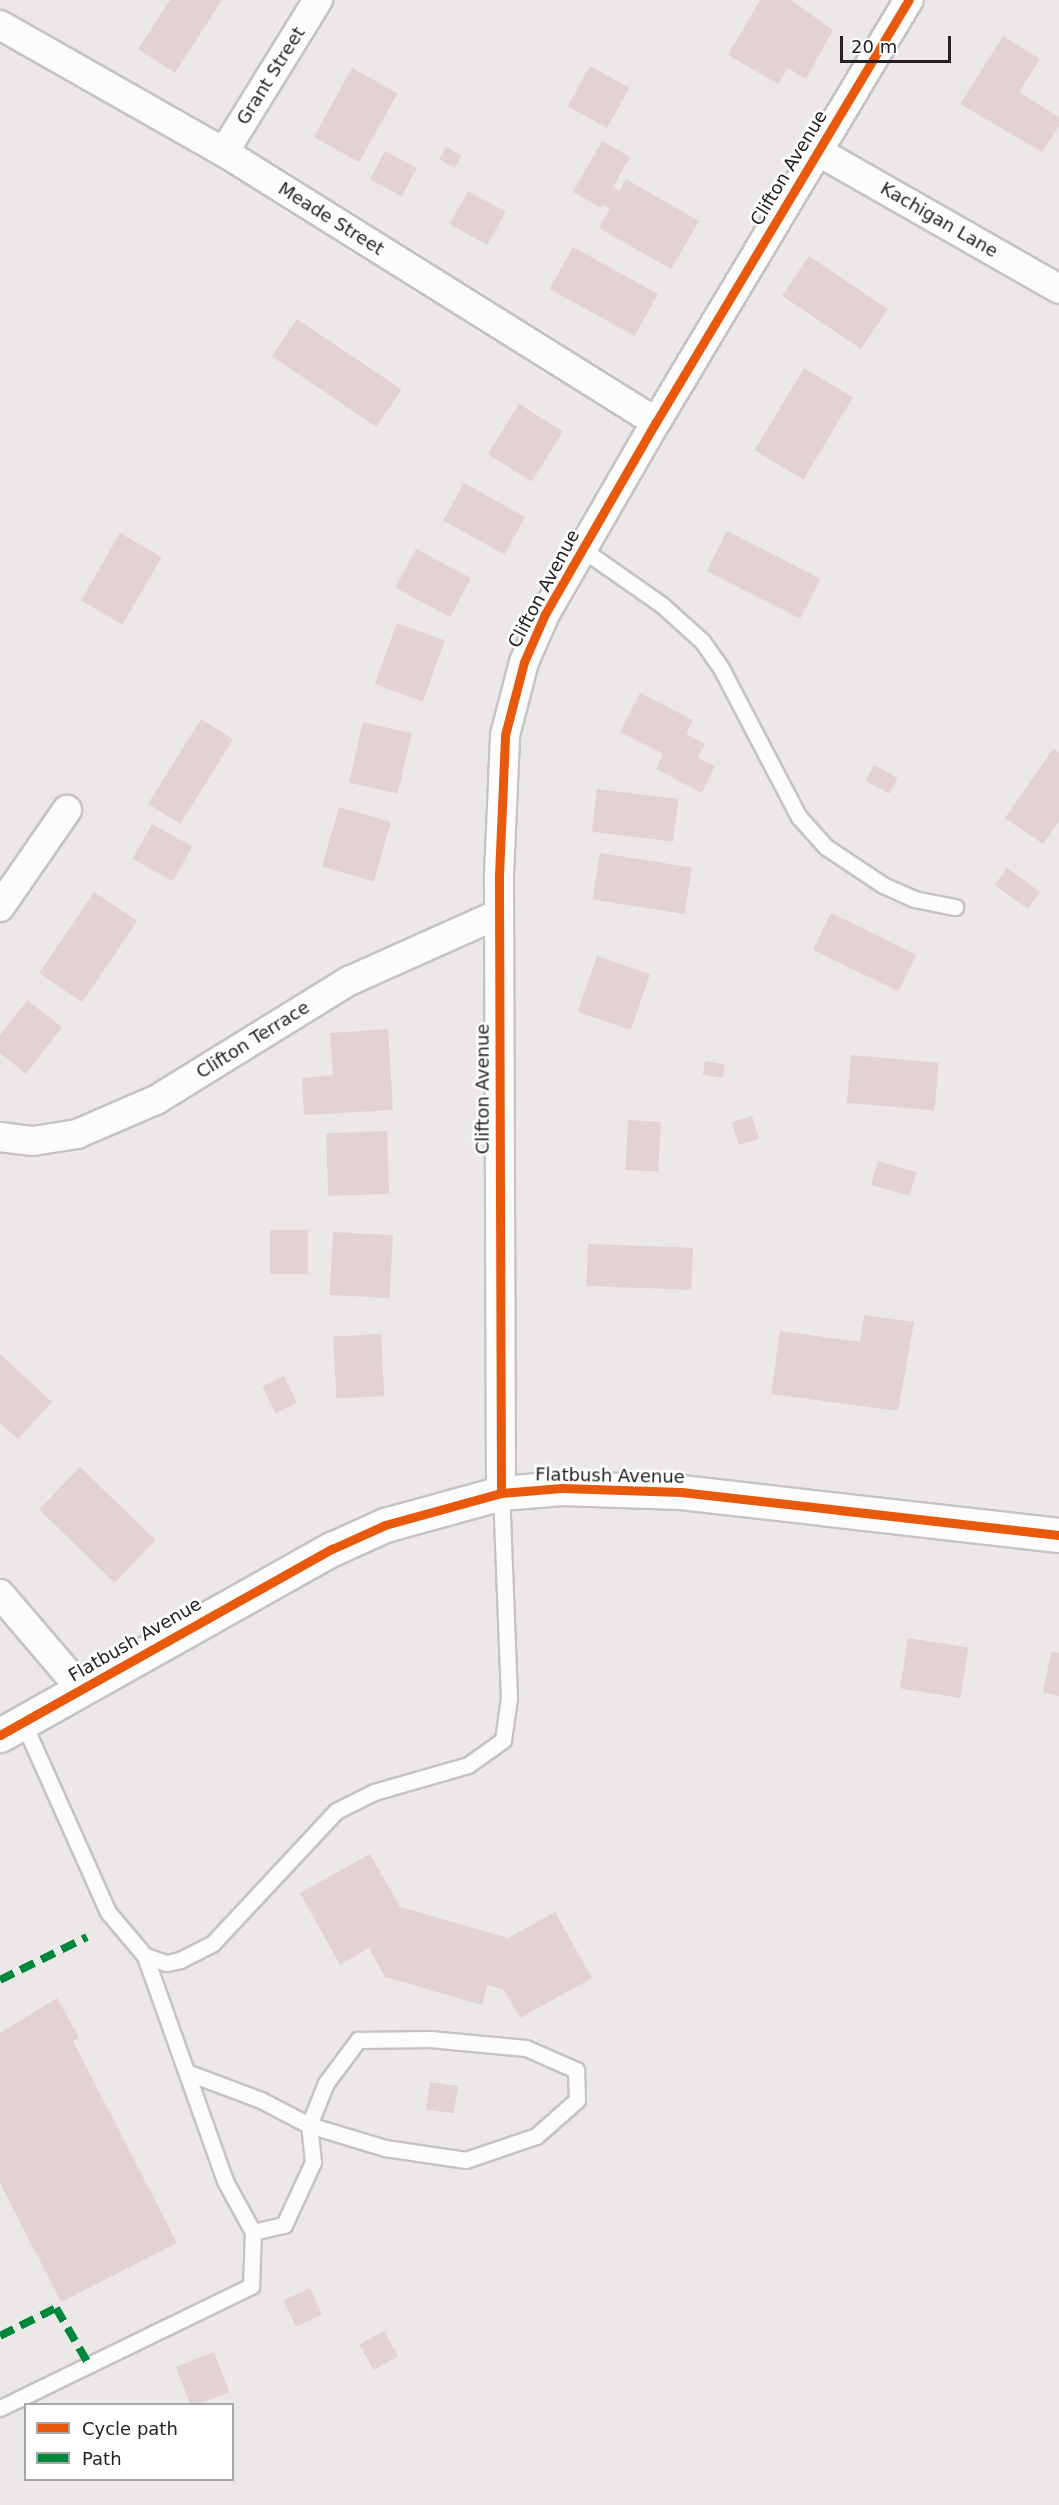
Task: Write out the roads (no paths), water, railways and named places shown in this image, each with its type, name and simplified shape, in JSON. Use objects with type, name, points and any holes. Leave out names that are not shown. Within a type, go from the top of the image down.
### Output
[{"type":"main road","name":"Flatbush Avenue","points":[[11,1728],[332,1549],[385,1525],[501,1493],[562,1488],[681,1492],[1059,1535]]},
{"type":"street","name":"Grant Street","points":[[224,152],[318,0]]},
{"type":"street","name":"Clifton Avenue","points":[[501,1493],[499,914],[506,735],[524,662],[545,614],[582,549],[909,0]]},
{"type":"street","name":"Meade Street","points":[[0,25],[224,152],[656,422]]},
{"type":"street","name":"Kachigan Lane","points":[[819,152],[1059,289]]},
{"type":"street","points":[[0,907],[67,810]]},
{"type":"street","name":"Clifton Terrace","points":[[0,1137],[33,1141],[77,1134],[156,1100],[349,981],[499,914]]},
{"type":"street","points":[[0,1594],[81,1689]]},
{"type":"lane","points":[[582,549],[662,605],[702,641],[722,670],[798,817],[826,848],[883,885],[914,899],[955,907]]},
{"type":"lane","points":[[145,1956],[167,1963],[213,1944],[336,1811],[374,1792],[468,1765],[503,1740],[509,1698],[501,1493]]},
{"type":"lane","points":[[0,2408],[251,2286],[253,2232],[225,2181],[189,2073],[145,1956],[108,1912],[11,1728]]},
{"type":"lane","points":[[189,2073],[261,2100],[309,2125],[385,2148],[466,2160],[536,2136],[578,2100],[576,2070],[526,2048],[430,2039],[357,2040],[326,2084],[309,2125],[313,2162],[284,2225],[253,2232]]}]
